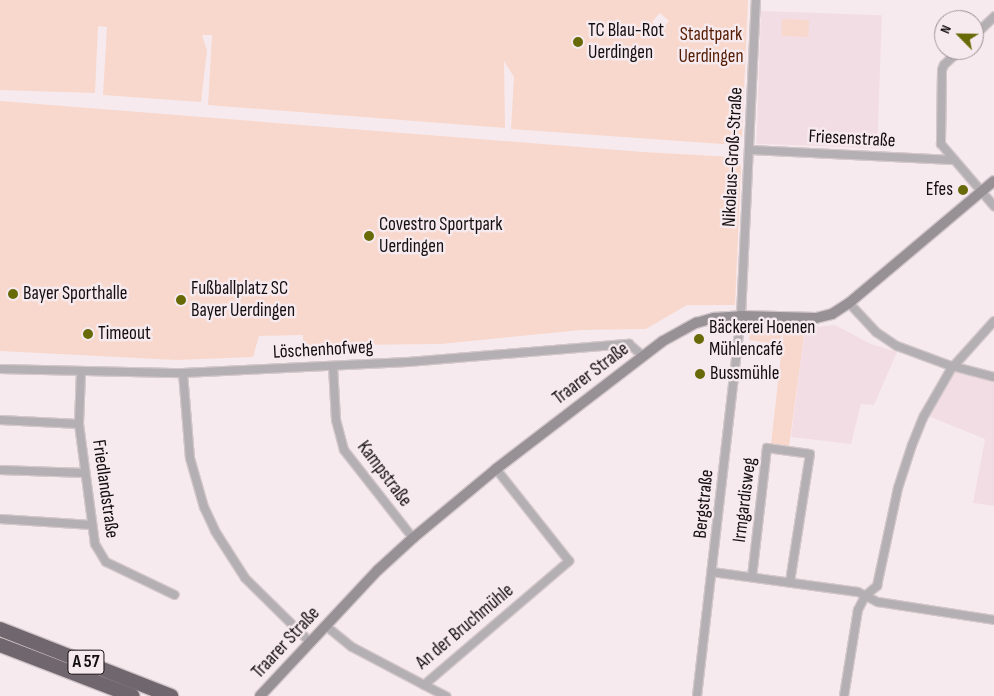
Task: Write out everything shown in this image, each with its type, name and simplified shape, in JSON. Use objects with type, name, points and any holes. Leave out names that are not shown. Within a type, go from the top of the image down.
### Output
[{"type":"highway","name":"A 57","points":[[0,629],[171,696]]},
{"type":"highway","name":"A 57","points":[[0,644],[133,696]]},
{"type":"street","name":"Nikolaus-Groß-Straße","points":[[742,316],[756,0]]},
{"type":"street","points":[[984,26],[994,17]]},
{"type":"street","points":[[949,60],[942,70],[941,144],[994,206]]},
{"type":"street","name":"Friesenstraße","points":[[750,150],[954,160]]},
{"type":"street","name":"Traarer Straße","points":[[260,696],[378,570],[412,538],[496,469],[663,341],[696,323],[714,318],[742,316],[816,318],[832,314],[849,303],[994,182]]},
{"type":"street","points":[[849,303],[876,332],[898,346],[954,366],[994,377]]},
{"type":"street","name":"Bergstraße","points":[[697,696],[742,316]]},
{"type":"street","points":[[844,696],[858,610],[865,596],[877,586],[904,466],[924,416],[954,366],[994,321]]},
{"type":"street","name":"Löschenhofweg","points":[[0,369],[183,373],[333,366],[629,344],[643,356]]},
{"type":"street","name":"Kampstraße","points":[[333,366],[336,420],[344,450],[412,538]]},
{"type":"street","name":"Friedlandstraße","points":[[81,372],[79,424],[95,544],[106,562],[175,596]]},
{"type":"street","points":[[183,373],[190,458],[204,507],[215,531],[245,578],[310,642]]},
{"type":"street","points":[[0,420],[79,424]]},
{"type":"street","name":"Irmgardisweg","points":[[752,577],[767,448],[810,454],[790,582]]},
{"type":"street","name":"An der Bruchmühle","points":[[326,626],[352,647],[424,685],[569,561],[496,469]]},
{"type":"street","points":[[0,470],[85,473]]},
{"type":"street","points":[[0,518],[92,525]]},
{"type":"street","points":[[712,572],[858,592],[878,602],[994,620]]},
{"type":"street","points":[[424,685],[446,696]]},
{"type":"shaded area","points":[[761,11],[882,15],[877,148],[756,144]]},
{"type":"shaded area","points":[[835,325],[871,344],[897,352],[874,405],[861,404],[851,444],[791,437],[805,328]]},
{"type":"shaded area","points":[[958,370],[994,380],[994,506],[973,503],[985,439],[928,416],[954,371]]},
{"type":"green space","name":"Stadtpark Uerdingen","points":[[0,0],[748,0],[742,137],[736,145],[511,129],[514,77],[504,61],[505,128],[208,105],[212,35],[202,35],[207,50],[201,102],[103,95],[107,27],[98,26],[95,93],[0,90]],"holes":[[[660,13],[669,21],[661,30],[652,22]]]},
{"type":"green space","points":[[782,19],[809,20],[808,37],[781,36]]},
{"type":"green space","name":"Covestro Sportpark Uerdingen","points":[[0,101],[643,152],[733,157],[741,166],[735,305],[687,305],[646,329],[581,330],[441,344],[347,345],[343,354],[303,358],[303,335],[259,336],[253,357],[176,360],[0,351]]},
{"type":"green space","points":[[751,327],[782,328],[781,345],[749,340]]},
{"type":"green space","points":[[784,328],[805,328],[789,447],[771,444]]},
{"type":"place","name":"TC Blau-Rot Uerdingen","points":[[578,42]]},
{"type":"place","name":"Efes","points":[[963,190]]},
{"type":"place","name":"Covestro Sportpark Uerdingen","points":[[369,236]]},
{"type":"place","name":"Bayer Sporthalle","points":[[13,294]]},
{"type":"place","name":"Fußballplatz SC Bayer Uerdingen","points":[[181,300]]},
{"type":"place","name":"Timeout","points":[[88,334]]},
{"type":"place","name":"Bäckerei Hoenen Mühlencafé","points":[[699,339]]},
{"type":"place","name":"Bussmühle","points":[[700,374]]}]
